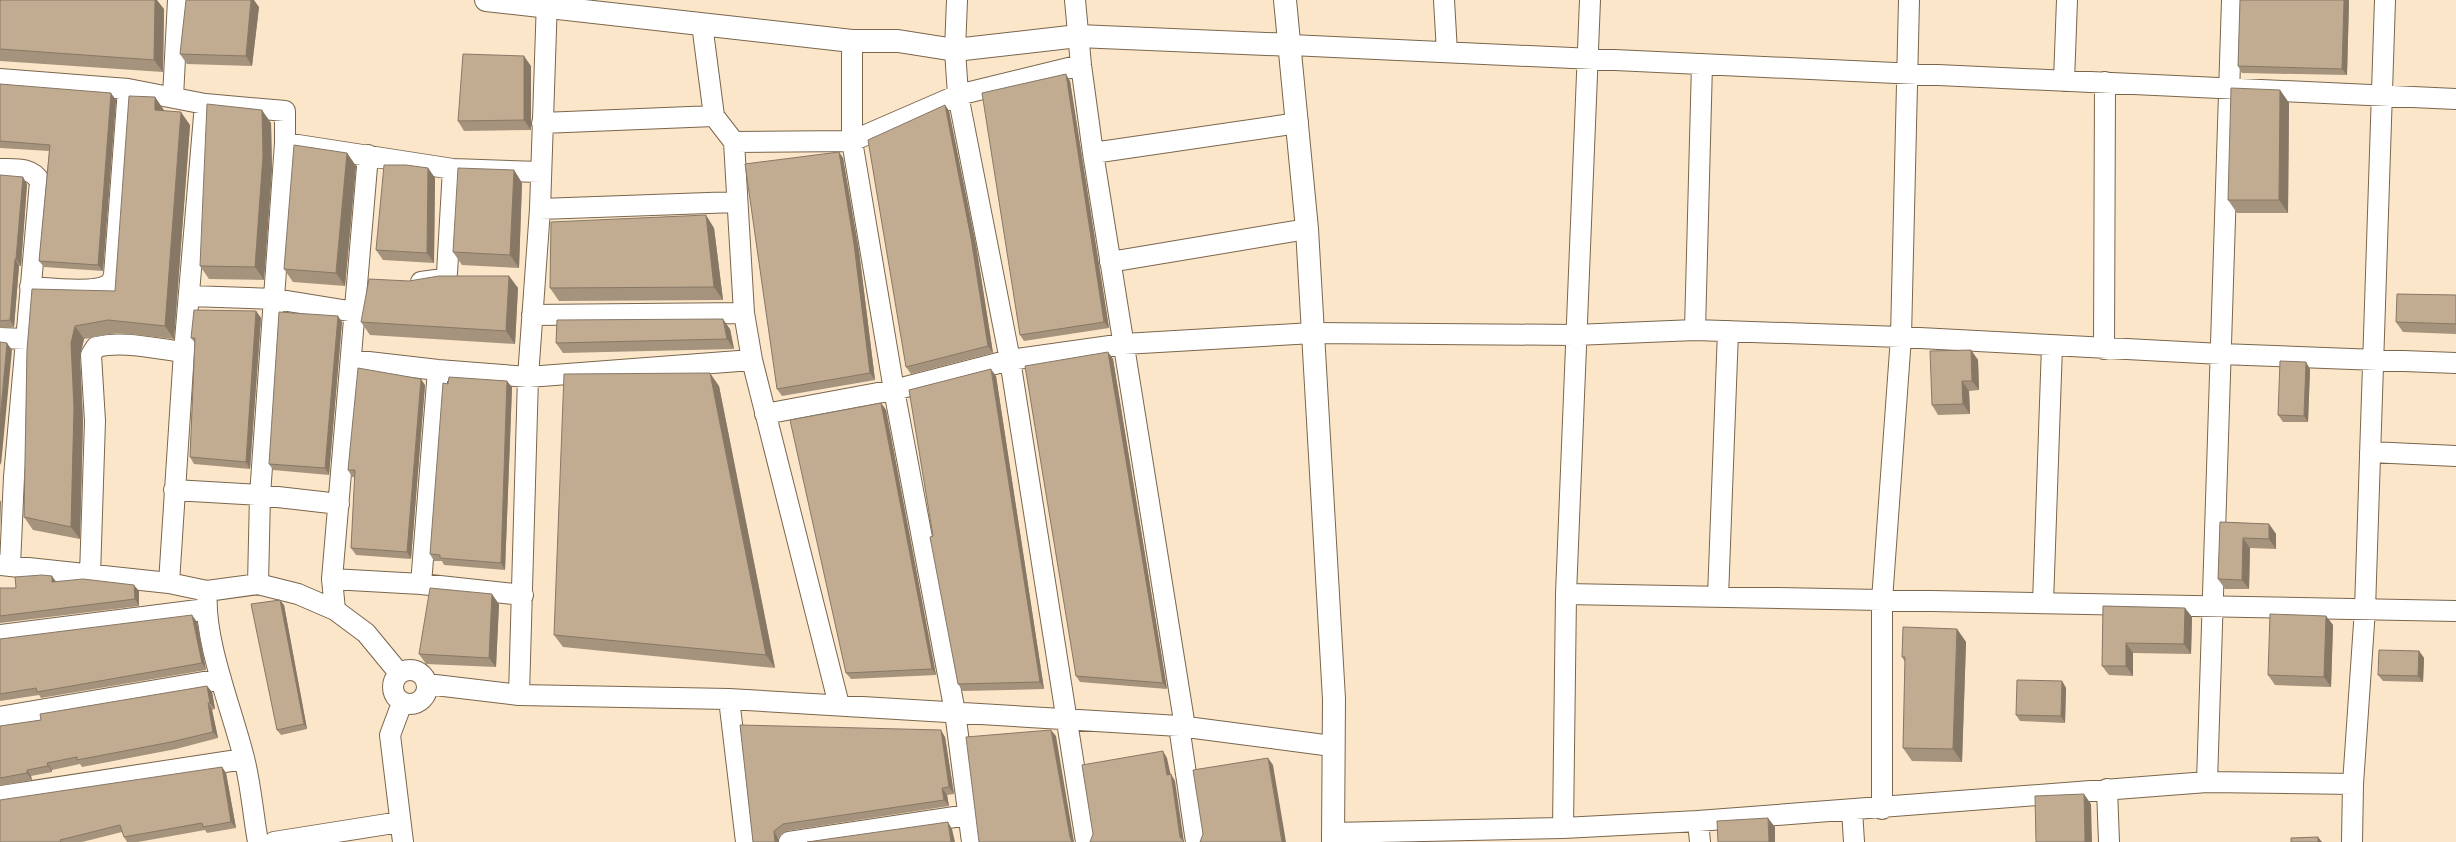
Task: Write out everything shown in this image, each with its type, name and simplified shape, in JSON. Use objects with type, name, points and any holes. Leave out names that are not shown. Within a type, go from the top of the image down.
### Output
[{"type":"street","points":[[173,97],[178,0]]},
{"type":"street","points":[[486,0],[547,4],[852,41],[898,41],[955,50],[1078,36],[2456,99]]},
{"type":"street","points":[[957,0],[955,50],[958,95],[1010,360],[1068,720],[1086,842]]},
{"type":"street","points":[[1075,0],[1081,65],[1093,153],[1124,344],[1182,727],[1196,842]]},
{"type":"street","points":[[1286,0],[1307,229],[1334,699],[1332,746],[1333,837],[1698,821],[1882,809],[1987,797],[2207,782],[2353,784]]},
{"type":"street","points":[[1444,0],[1446,52]]},
{"type":"street","points":[[1563,828],[1566,594],[1575,335],[1590,0]]},
{"type":"street","points":[[1882,809],[1882,600],[1900,336],[1909,0]]},
{"type":"street","points":[[2064,81],[2067,0]]},
{"type":"street","points":[[2207,782],[2231,88],[2232,0]]},
{"type":"street","points":[[2352,842],[2353,784],[2365,609],[2372,359],[2383,96],[2385,0]]},
{"type":"street","points":[[519,695],[528,377],[540,209],[540,172],[547,4]]},
{"type":"street","points":[[702,24],[714,116],[734,142],[736,202],[744,313],[752,360],[839,705]]},
{"type":"street","points":[[852,41],[852,141],[894,390],[955,712],[972,842]]},
{"type":"street","points":[[1695,330],[1702,64]]},
{"type":"street","points":[[734,142],[852,141],[958,95],[1081,65]]},
{"type":"street","points":[[0,79],[128,89],[205,104],[284,111],[285,143],[260,495],[258,584]]},
{"type":"street","points":[[2104,349],[2105,82]]},
{"type":"street","points":[[30,287],[90,289],[102,288],[111,283],[114,276],[128,89]]},
{"type":"street","points":[[168,583],[184,352],[190,296],[205,104]]},
{"type":"street","points":[[542,123],[714,116]]},
{"type":"street","points":[[1093,153],[1298,123]]},
{"type":"street","points":[[285,143],[453,169],[540,172]]},
{"type":"street","points":[[335,610],[332,579],[368,155]]},
{"type":"street","points":[[0,168],[30,171],[36,175],[40,182],[26,339],[7,477],[5,565],[168,583],[207,600]]},
{"type":"street","points":[[403,281],[443,280],[447,273],[453,169]]},
{"type":"street","points":[[540,209],[736,202]]},
{"type":"street","points":[[1110,262],[1307,229]]},
{"type":"street","points":[[357,278],[380,280]]},
{"type":"street","points":[[190,296],[275,299],[355,312]]},
{"type":"street","points":[[532,315],[744,313]]},
{"type":"street","points":[[765,414],[894,390],[1010,360],[1124,344],[1313,333],[1575,335],[1695,330],[1900,336],[2104,349],[2456,363]]},
{"type":"street","points":[[1718,597],[1728,331]]},
{"type":"street","points":[[0,338],[26,339]]},
{"type":"street","points":[[90,575],[95,421],[91,355],[96,347],[122,344],[184,352]]},
{"type":"street","points":[[2043,603],[2052,346]]},
{"type":"street","points":[[351,360],[438,370],[528,377],[752,360]]},
{"type":"street","points":[[421,584],[438,370]]},
{"type":"street","points":[[2370,452],[2456,456]]},
{"type":"street","points":[[174,490],[260,495],[339,504]]},
{"type":"street","points":[[332,579],[421,584],[523,595]]},
{"type":"street","points":[[0,635],[207,600],[258,584],[298,594],[335,610],[366,633],[399,673]]},
{"type":"street","points":[[1566,594],[2456,611]]},
{"type":"street","points":[[207,600],[221,679],[244,759],[258,842]]},
{"type":"street","points":[[410,670],[416,671],[425,678],[427,684],[427,689],[423,699],[413,704],[402,703],[394,695],[392,689],[393,683],[399,673],[410,670]]},
{"type":"street","points":[[0,717],[221,679]]},
{"type":"street","points":[[427,684],[519,695],[729,698],[1182,727],[1332,746]]},
{"type":"street","points":[[729,698],[746,842]]},
{"type":"street","points":[[402,703],[390,735],[403,842]]},
{"type":"street","points":[[0,796],[244,759]]},
{"type":"street","points":[[2107,789],[2109,842]]},
{"type":"street","points":[[1852,810],[1854,842]]},
{"type":"street","points":[[789,842],[968,815]]},
{"type":"street","points":[[1698,821],[1700,842]]},
{"type":"street","points":[[274,842],[400,822]]},
{"type":"building","points":[[0,0],[155,0],[154,60],[0,49]]},
{"type":"building","points":[[186,0],[251,0],[246,56],[180,54]]},
{"type":"building","points":[[2240,0],[2344,0],[2342,69],[2238,66]]},
{"type":"building","points":[[463,54],[524,56],[524,120],[458,121]]},
{"type":"building","points":[[1066,74],[1104,322],[1020,335],[982,93]]},
{"type":"building","points":[[0,84],[111,93],[98,265],[39,261],[50,145],[0,141]]},
{"type":"building","points":[[2231,88],[2280,90],[2279,200],[2228,200]]},
{"type":"building","points":[[129,96],[155,97],[155,110],[181,112],[165,326],[108,320],[75,326],[71,343],[74,408],[71,527],[24,517],[27,350],[32,289],[115,291]]},
{"type":"building","points":[[207,104],[262,110],[263,156],[255,267],[200,266]]},
{"type":"building","points":[[945,105],[971,238],[988,346],[906,367],[868,140]]},
{"type":"building","points":[[294,145],[347,153],[336,273],[284,269]]},
{"type":"building","points":[[839,152],[854,244],[870,373],[777,389],[745,164]]},
{"type":"building","points":[[384,165],[406,165],[428,168],[427,253],[376,250]]},
{"type":"building","points":[[458,168],[514,170],[510,255],[453,252]]},
{"type":"building","points":[[0,175],[23,177],[10,320],[0,321]]},
{"type":"building","points":[[706,215],[714,287],[550,288],[551,222]]},
{"type":"building","points":[[439,276],[509,276],[506,331],[361,322],[369,279],[409,281]]},
{"type":"building","points":[[2397,294],[2456,295],[2456,324],[2396,322]]},
{"type":"building","points":[[194,310],[256,311],[246,462],[190,457],[195,338],[191,338]]},
{"type":"building","points":[[279,312],[338,316],[325,468],[269,464]]},
{"type":"building","points":[[723,319],[727,339],[556,343],[557,320]]},
{"type":"building","points":[[0,342],[7,343],[0,420]]},
{"type":"building","points":[[1971,350],[1972,381],[1962,381],[1963,404],[1932,405],[1930,351]]},
{"type":"building","points":[[1108,352],[1163,683],[1076,676],[1025,366]]},
{"type":"building","points":[[2280,361],[2306,362],[2304,416],[2278,415]]},
{"type":"building","points":[[358,368],[421,379],[407,552],[351,548],[355,470],[348,470]]},
{"type":"building","points":[[991,369],[1040,682],[958,684],[930,537],[933,536],[909,390]]},
{"type":"building","points":[[710,373],[766,655],[554,635],[564,374]]},
{"type":"building","points":[[449,377],[507,381],[501,563],[440,558],[440,555],[430,554],[443,383],[448,384]]},
{"type":"building","points":[[881,403],[932,669],[846,673],[790,420]]},
{"type":"building","points":[[2220,522],[2269,524],[2269,539],[2243,538],[2242,580],[2218,579]]},
{"type":"building","points":[[42,575],[52,576],[52,582],[83,579],[134,585],[135,599],[0,616],[0,588],[16,588],[15,577]]},
{"type":"building","points":[[430,588],[492,594],[489,658],[419,654]]},
{"type":"building","points":[[280,600],[304,724],[277,730],[251,604]]},
{"type":"building","points":[[2103,606],[2185,608],[2184,644],[2126,643],[2126,666],[2102,666]]},
{"type":"building","points":[[2270,614],[2326,616],[2324,677],[2268,675]]},
{"type":"building","points":[[192,615],[202,663],[37,692],[36,688],[0,694],[0,639]]},
{"type":"building","points":[[1903,627],[1957,629],[1953,749],[1903,748],[1905,657],[1902,657]]},
{"type":"building","points":[[2379,650],[2419,651],[2418,676],[2378,675]]},
{"type":"building","points":[[2017,680],[2062,681],[2061,716],[2016,715]]},
{"type":"building","points":[[207,686],[210,703],[208,703],[213,732],[171,742],[77,760],[77,757],[47,763],[48,766],[27,770],[27,773],[0,778],[0,726],[41,720],[40,714]]},
{"type":"building","points":[[740,725],[941,730],[949,787],[942,788],[944,800],[783,824],[774,831],[775,842],[753,842]]},
{"type":"building","points":[[1051,730],[1072,842],[979,842],[966,737]]},
{"type":"building","points":[[1163,751],[1167,775],[1171,774],[1180,837],[1184,842],[1090,842],[1093,834],[1082,765]]},
{"type":"building","points":[[1268,758],[1282,842],[1200,842],[1203,834],[1193,770]]},
{"type":"building","points":[[222,767],[231,822],[203,827],[202,823],[124,837],[120,825],[60,840],[61,842],[0,842],[0,800]]},
{"type":"building","points":[[2084,794],[2085,842],[2036,842],[2035,796]]},
{"type":"building","points":[[1768,818],[1769,842],[1718,842],[1717,821]]},
{"type":"building","points":[[948,822],[951,842],[807,842]]},
{"type":"building","points":[[2318,837],[2318,842],[2291,842],[2291,838]]}]
